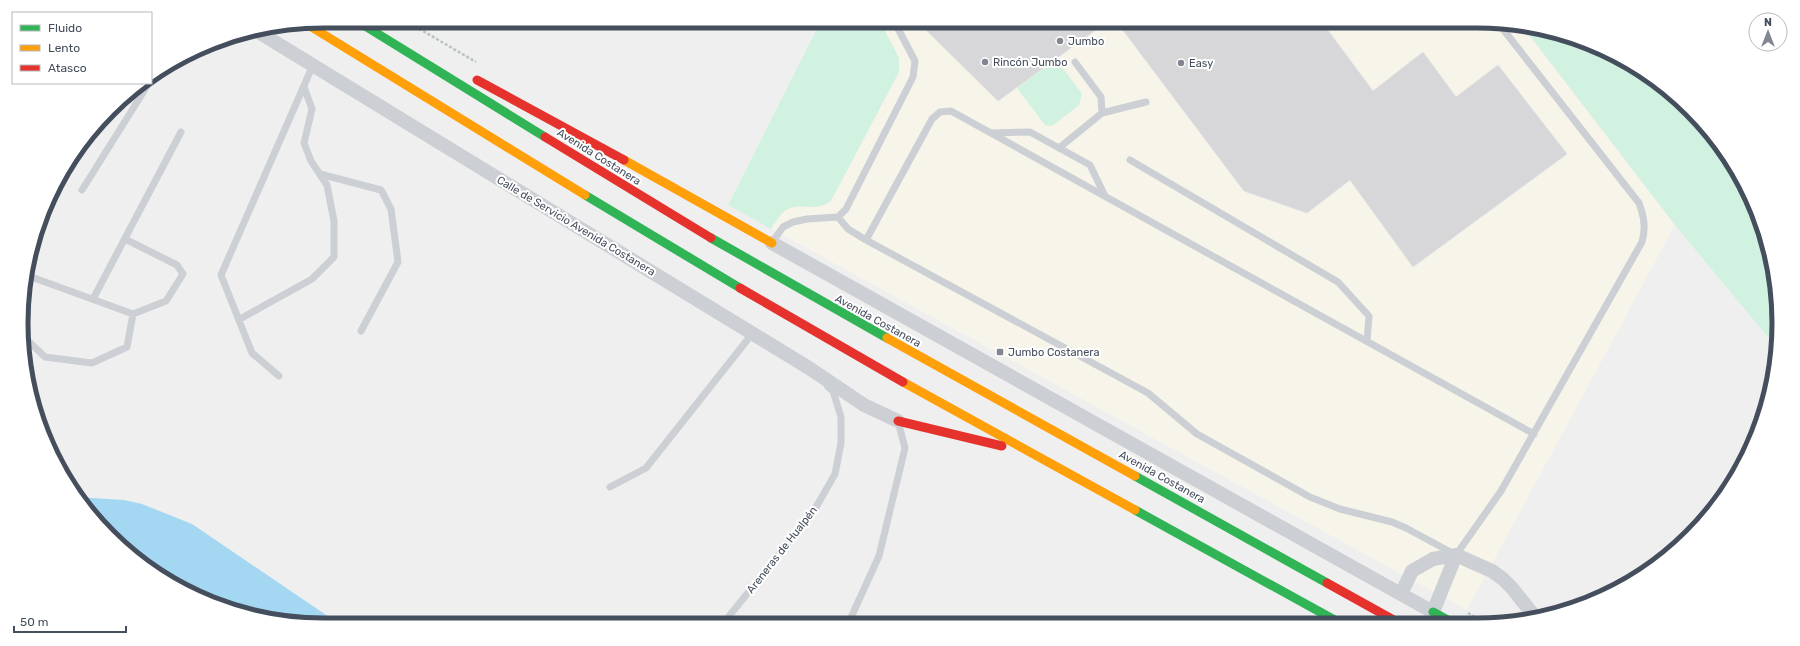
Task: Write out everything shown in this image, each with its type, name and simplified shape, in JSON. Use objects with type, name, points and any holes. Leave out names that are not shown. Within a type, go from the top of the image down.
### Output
[{"type":"main road","points":[[314,28],[724,279],[1046,461],[1331,618]]},
{"type":"main road","name":"Avenida Costanera","points":[[368,28],[672,216],[812,298],[1390,618]]},
{"type":"main road","points":[[381,36],[453,68]]},
{"type":"main road","points":[[466,75],[531,108],[772,243]]},
{"type":"main road","points":[[898,421],[986,441],[1046,461]]},
{"type":"main road","points":[[1433,612],[1445,618]]},
{"type":"street","name":"Calle de Servicio Avenida Costanera","points":[[263,35],[809,368],[864,405],[898,421]]},
{"type":"street","points":[[772,243],[1433,612],[1456,555]]},
{"type":"street","points":[[1401,594],[1412,571],[1433,559],[1456,555],[1492,571],[1503,579],[1531,613]]},
{"type":"lane","points":[[772,243],[783,227],[793,222],[807,219],[838,217],[846,209],[913,77],[915,61],[898,28]]},
{"type":"lane","points":[[838,217],[848,229],[866,240],[1148,393],[1197,434],[1310,497],[1340,509],[1392,522],[1456,555],[1501,491],[1642,242],[1645,230],[1644,217],[1639,203],[1503,30]]},
{"type":"lane","points":[[1075,62],[1101,97],[1102,113]]},
{"type":"lane","points":[[279,376],[252,353],[240,319],[221,275],[313,65]]},
{"type":"lane","points":[[82,190],[148,85]]},
{"type":"lane","points":[[240,319],[312,279],[334,258],[334,221],[327,185],[311,161],[304,143],[312,109],[304,87]]},
{"type":"lane","points":[[1059,148],[1102,113],[1146,102]]},
{"type":"lane","points":[[866,240],[932,119],[940,112],[951,111],[1534,434]]},
{"type":"lane","points":[[93,299],[181,132]]},
{"type":"lane","points":[[991,134],[1030,132],[1090,165],[1105,196]]},
{"type":"lane","points":[[1130,160],[1338,282],[1369,316],[1367,341]]},
{"type":"lane","points":[[320,174],[381,190],[391,209],[398,262],[361,331]]},
{"type":"lane","points":[[32,277],[134,314],[166,301],[183,274],[177,265],[125,239]]},
{"type":"lane","points":[[29,342],[44,357],[92,363],[127,347],[134,314]]},
{"type":"lane","points":[[610,487],[646,468],[752,334]]},
{"type":"lane","name":"Areneras de Hualpén","points":[[728,618],[815,509],[835,474],[841,443],[841,417],[832,391],[809,368]]},
{"type":"lane","points":[[851,618],[879,556],[905,448],[898,421]]},
{"type":"shaded area","points":[[817,28],[1477,28],[1527,33],[1675,225],[1467,610],[728,205]]},
{"type":"green space","points":[[817,28],[884,28],[899,58],[899,72],[831,201],[825,205],[814,207],[798,206],[788,209],[780,215],[771,229],[728,205]]},
{"type":"green space","points":[[1527,33],[1553,38],[1590,50],[1641,78],[1672,101],[1686,114],[1711,143],[1742,193],[1750,210],[1762,247],[1771,304],[1771,341],[1675,225]]},
{"type":"green space","points":[[1056,59],[1082,94],[1079,105],[1052,126],[1045,125],[1017,88]]},
{"type":"water","points":[[85,498],[124,500],[142,504],[192,524],[331,618],[304,617],[265,612],[210,596],[193,588],[159,568],[128,545],[101,518]]},
{"type":"building","points":[[924,28],[1098,28],[998,101]]},
{"type":"building","points":[[1121,28],[1326,28],[1373,91],[1423,52],[1456,97],[1498,65],[1567,154],[1413,267],[1350,180],[1307,213],[1244,191]]},
{"type":"traffic: fast","points":[[368,28],[545,137]]},
{"type":"traffic: fast","points":[[585,195],[740,288]]},
{"type":"traffic: fast","points":[[711,238],[887,338]]},
{"type":"traffic: fast","points":[[1135,476],[1327,583]]},
{"type":"traffic: fast","points":[[1135,510],[1331,618]]},
{"type":"traffic: fast","points":[[1433,612],[1444,618]]},
{"type":"traffic: slow","points":[[314,28],[585,195]]},
{"type":"traffic: slow","points":[[624,160],[772,243]]},
{"type":"traffic: slow","points":[[887,338],[1135,476]]},
{"type":"traffic: slow","points":[[903,382],[1135,510]]},
{"type":"traffic: jam","points":[[477,80],[624,160]]},
{"type":"traffic: jam","points":[[545,137],[711,238]]},
{"type":"traffic: jam","points":[[740,288],[903,382]]},
{"type":"traffic: jam","points":[[898,421],[1002,446]]},
{"type":"traffic: jam","points":[[1327,583],[1390,618]]},
{"type":"place","name":"Jumbo","points":[[1060,41]]},
{"type":"place","name":"Rincón Jumbo","points":[[985,62]]},
{"type":"place","name":"Easy","points":[[1181,63]]},
{"type":"place","name":"Jumbo Costanera","points":[[1000,352]]}]
